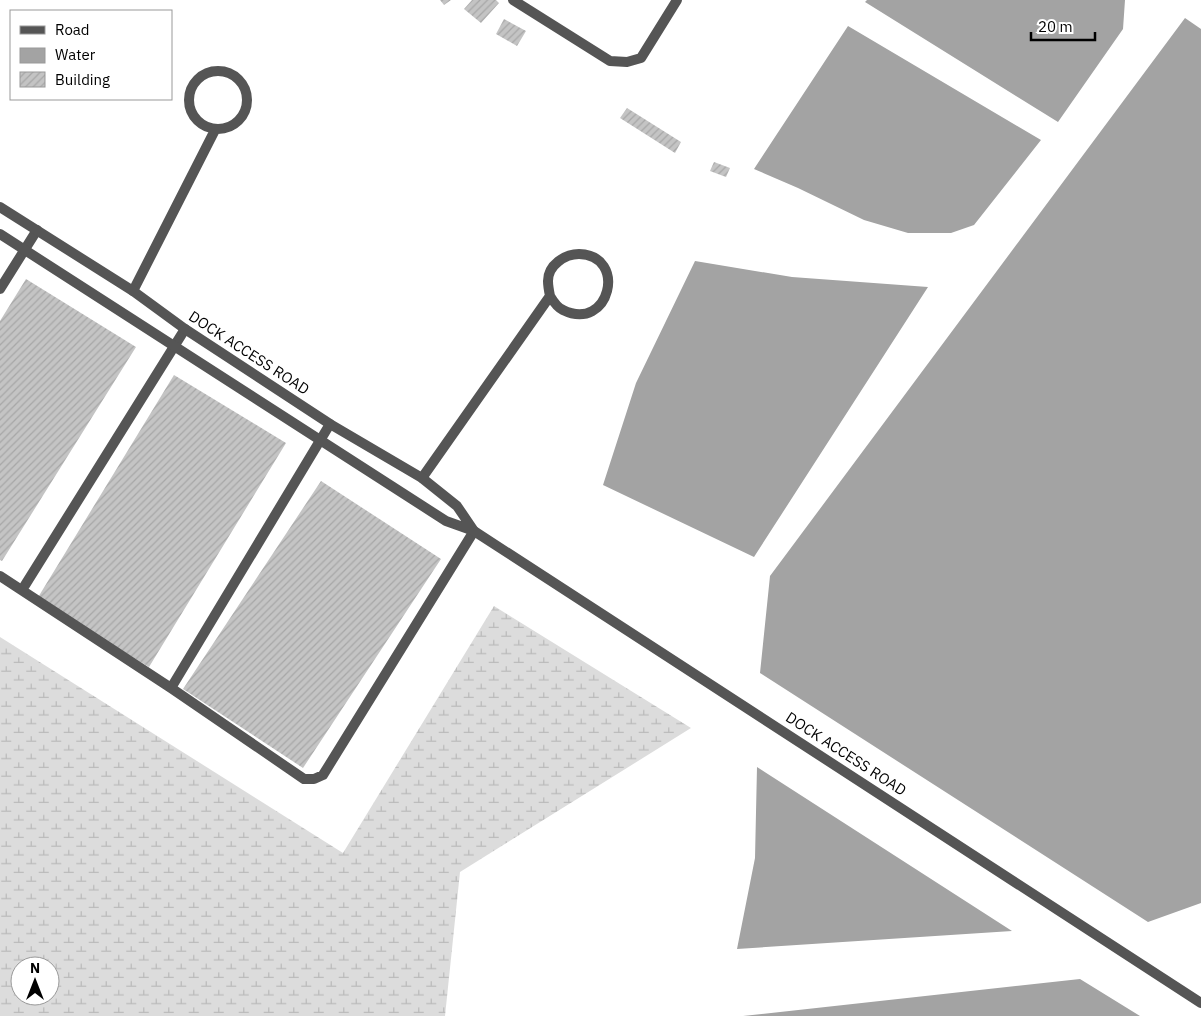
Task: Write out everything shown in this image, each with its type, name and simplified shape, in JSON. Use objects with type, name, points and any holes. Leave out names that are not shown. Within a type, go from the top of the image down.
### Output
[{"type":"street","points":[[513,0],[610,61],[627,62],[641,58],[677,0]]},
{"type":"street","points":[[220,71],[235,76],[245,88],[247,103],[242,117],[230,127],[215,130],[201,124],[191,113],[188,98],[193,84],[205,74],[220,71]]},
{"type":"street","points":[[133,290],[215,130]]},
{"type":"street","name":"DOCK ACCESS ROAD","points":[[0,207],[133,290],[185,329],[330,424],[422,478],[457,506],[474,531]]},
{"type":"street","points":[[0,289],[37,230]]},
{"type":"street","name":"DOCK ACCESS ROAD","points":[[0,234],[446,521],[474,531],[1201,1003]]},
{"type":"street","points":[[422,478],[550,296],[548,279],[555,264],[570,254],[587,255],[602,264],[609,280],[606,297],[595,310],[578,315],[561,310],[550,296]]},
{"type":"street","points":[[22,590],[185,329]]},
{"type":"street","points":[[171,688],[330,424]]},
{"type":"street","points":[[0,576],[171,688],[304,779],[314,780],[323,775],[474,531]]},
{"type":"green space","points":[[494,606],[691,728],[460,872],[445,1016],[0,1016],[0,637],[343,853]]},
{"type":"water","points":[[867,0],[1125,0],[1123,29],[1058,122],[865,2]]},
{"type":"water","points":[[1185,18],[1201,29],[1201,903],[1148,922],[760,673],[770,576]]},
{"type":"water","points":[[848,26],[1041,140],[974,225],[951,233],[908,233],[864,220],[754,169]]},
{"type":"water","points":[[695,261],[792,277],[928,287],[754,557],[603,485],[636,383]]},
{"type":"water","points":[[757,767],[1012,931],[737,949],[755,858]]},
{"type":"water","points":[[1080,979],[1140,1016],[743,1016]]},
{"type":"building","points":[[440,0],[451,0],[444,5]]},
{"type":"building","points":[[472,0],[496,0],[499,3],[481,23],[464,9]]},
{"type":"building","points":[[504,19],[526,31],[517,46],[496,34]]},
{"type":"building","points":[[627,108],[681,142],[675,153],[620,118]]},
{"type":"building","points":[[714,162],[730,168],[726,177],[710,171]]},
{"type":"building","points":[[26,279],[136,347],[2,561],[0,560],[0,321]]},
{"type":"building","points":[[174,375],[286,443],[149,667],[37,599]]},
{"type":"building","points":[[321,481],[441,559],[303,768],[183,689]]}]
